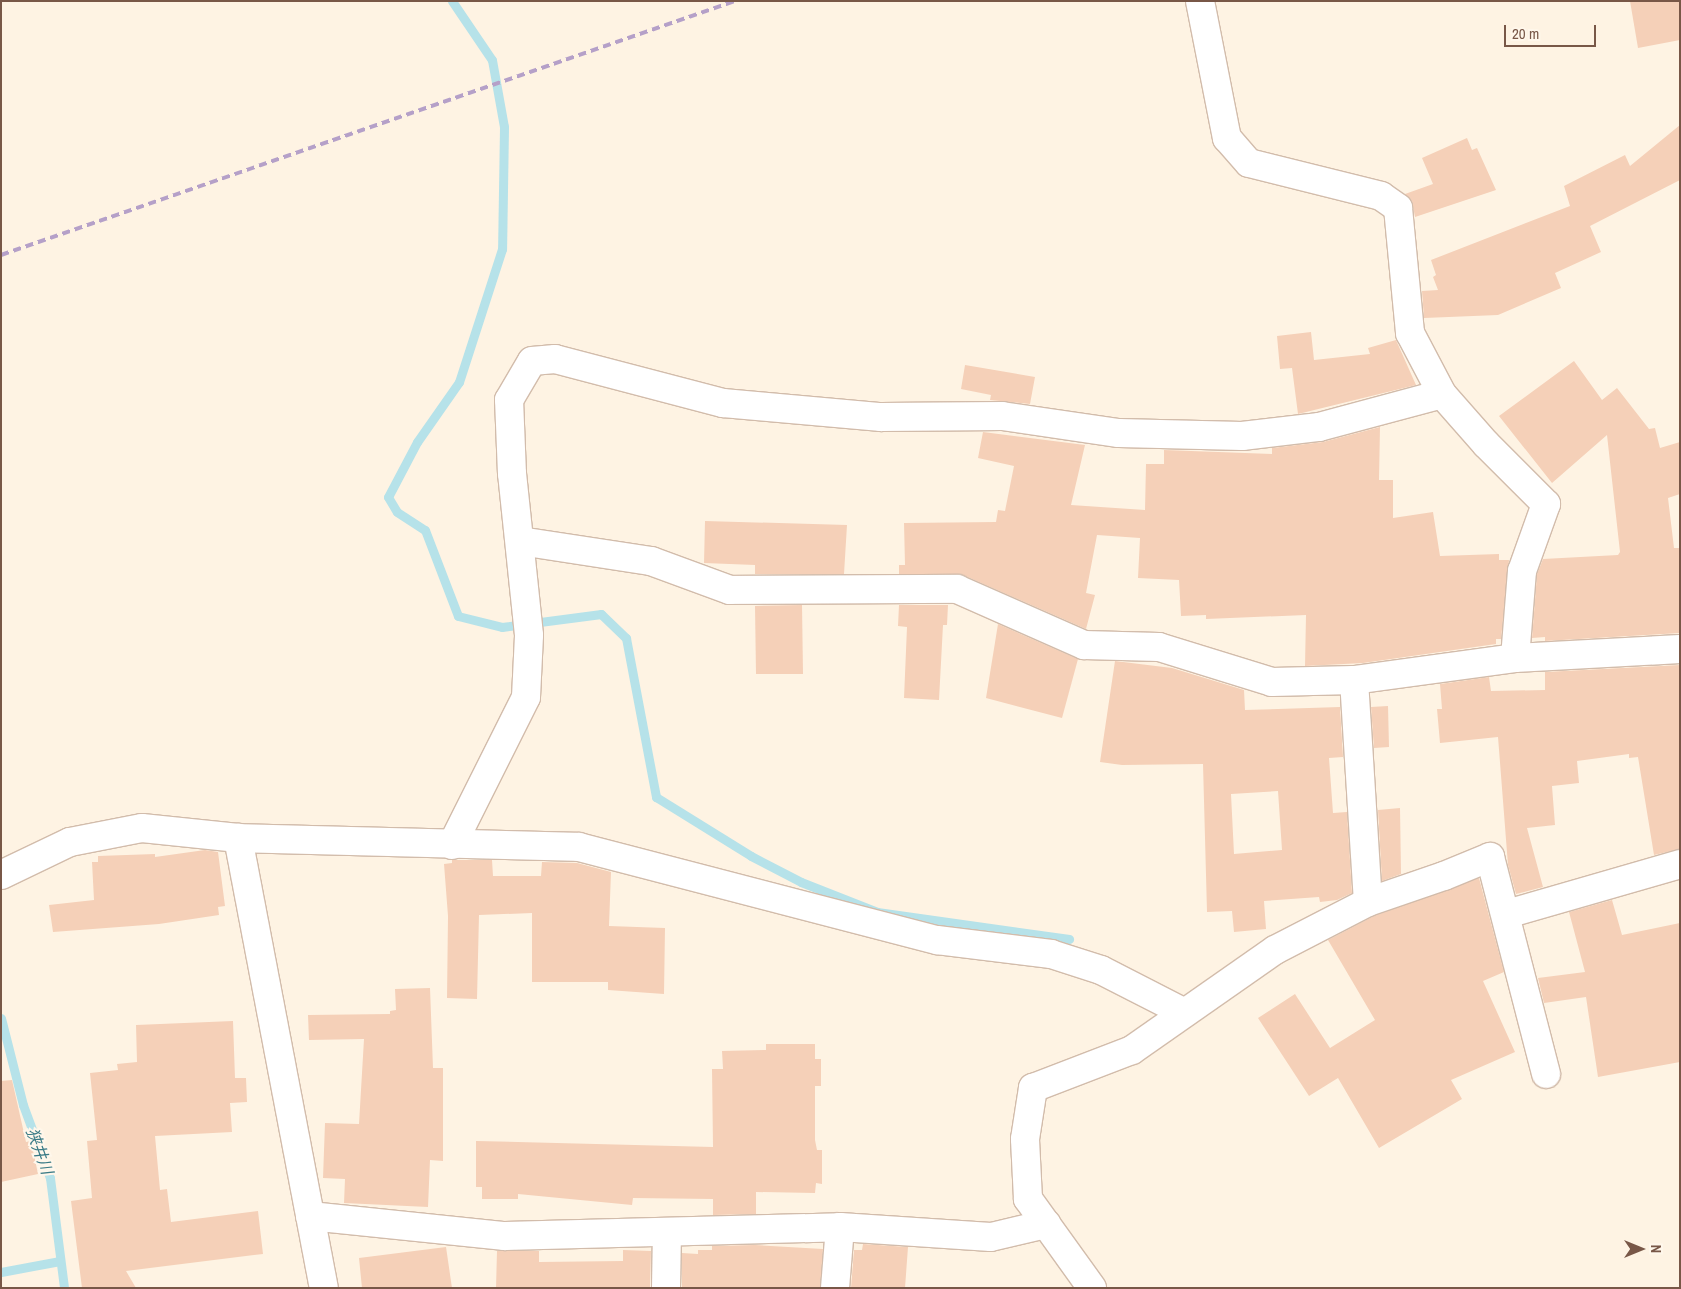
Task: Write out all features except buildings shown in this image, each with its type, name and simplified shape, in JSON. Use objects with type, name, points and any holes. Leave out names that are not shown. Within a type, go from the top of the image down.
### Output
[{"type":"street","points":[[1200,1],[1226,138],[1249,163],[1381,196],[1398,208],[1410,333],[1442,394],[1486,444],[1546,504],[1522,571],[1515,658]]},
{"type":"street","points":[[452,845],[526,697],[528,635],[512,474],[510,400],[532,361],[555,359],[723,403],[881,417],[1002,416],[1119,433],[1242,436],[1320,426],[1442,394]]},
{"type":"street","points":[[520,542],[651,561],[730,590],[957,589],[1084,645],[1160,647],[1272,682],[1354,680],[1515,658],[1680,649]]},
{"type":"street","points":[[1354,680],[1368,902]]},
{"type":"street","points":[[1,875],[70,842],[142,828],[238,838],[452,845],[579,846],[928,938],[1050,954],[1101,970],[1183,1012]]},
{"type":"street","points":[[238,838],[324,1288]]},
{"type":"street","points":[[1092,1288],[1028,1199],[1025,1139],[1034,1088],[1132,1050],[1183,1012],[1275,950],[1368,902],[1444,876],[1490,857],[1507,914],[1546,1074]]},
{"type":"street","points":[[1507,914],[1680,864]]},
{"type":"street","points":[[310,1216],[505,1236],[840,1227],[991,1238],[1046,1224]]},
{"type":"street","points":[[835,1288],[840,1227]]},
{"type":"street","points":[[666,1288],[667,1233]]},
{"type":"waterway","points":[[452,1],[492,60],[504,127],[502,249],[459,382],[417,442],[388,497],[397,512],[425,530],[458,616],[502,627],[601,614],[626,638],[656,797],[751,856],[801,882],[877,912],[1069,939]]},
{"type":"waterway","name":"狭井川","points":[[1,1018],[23,1105],[50,1178],[64,1288]]},
{"type":"waterway","points":[[1,1272],[60,1261]]},
{"type":"railway","points":[[1,255],[735,1]]}]
